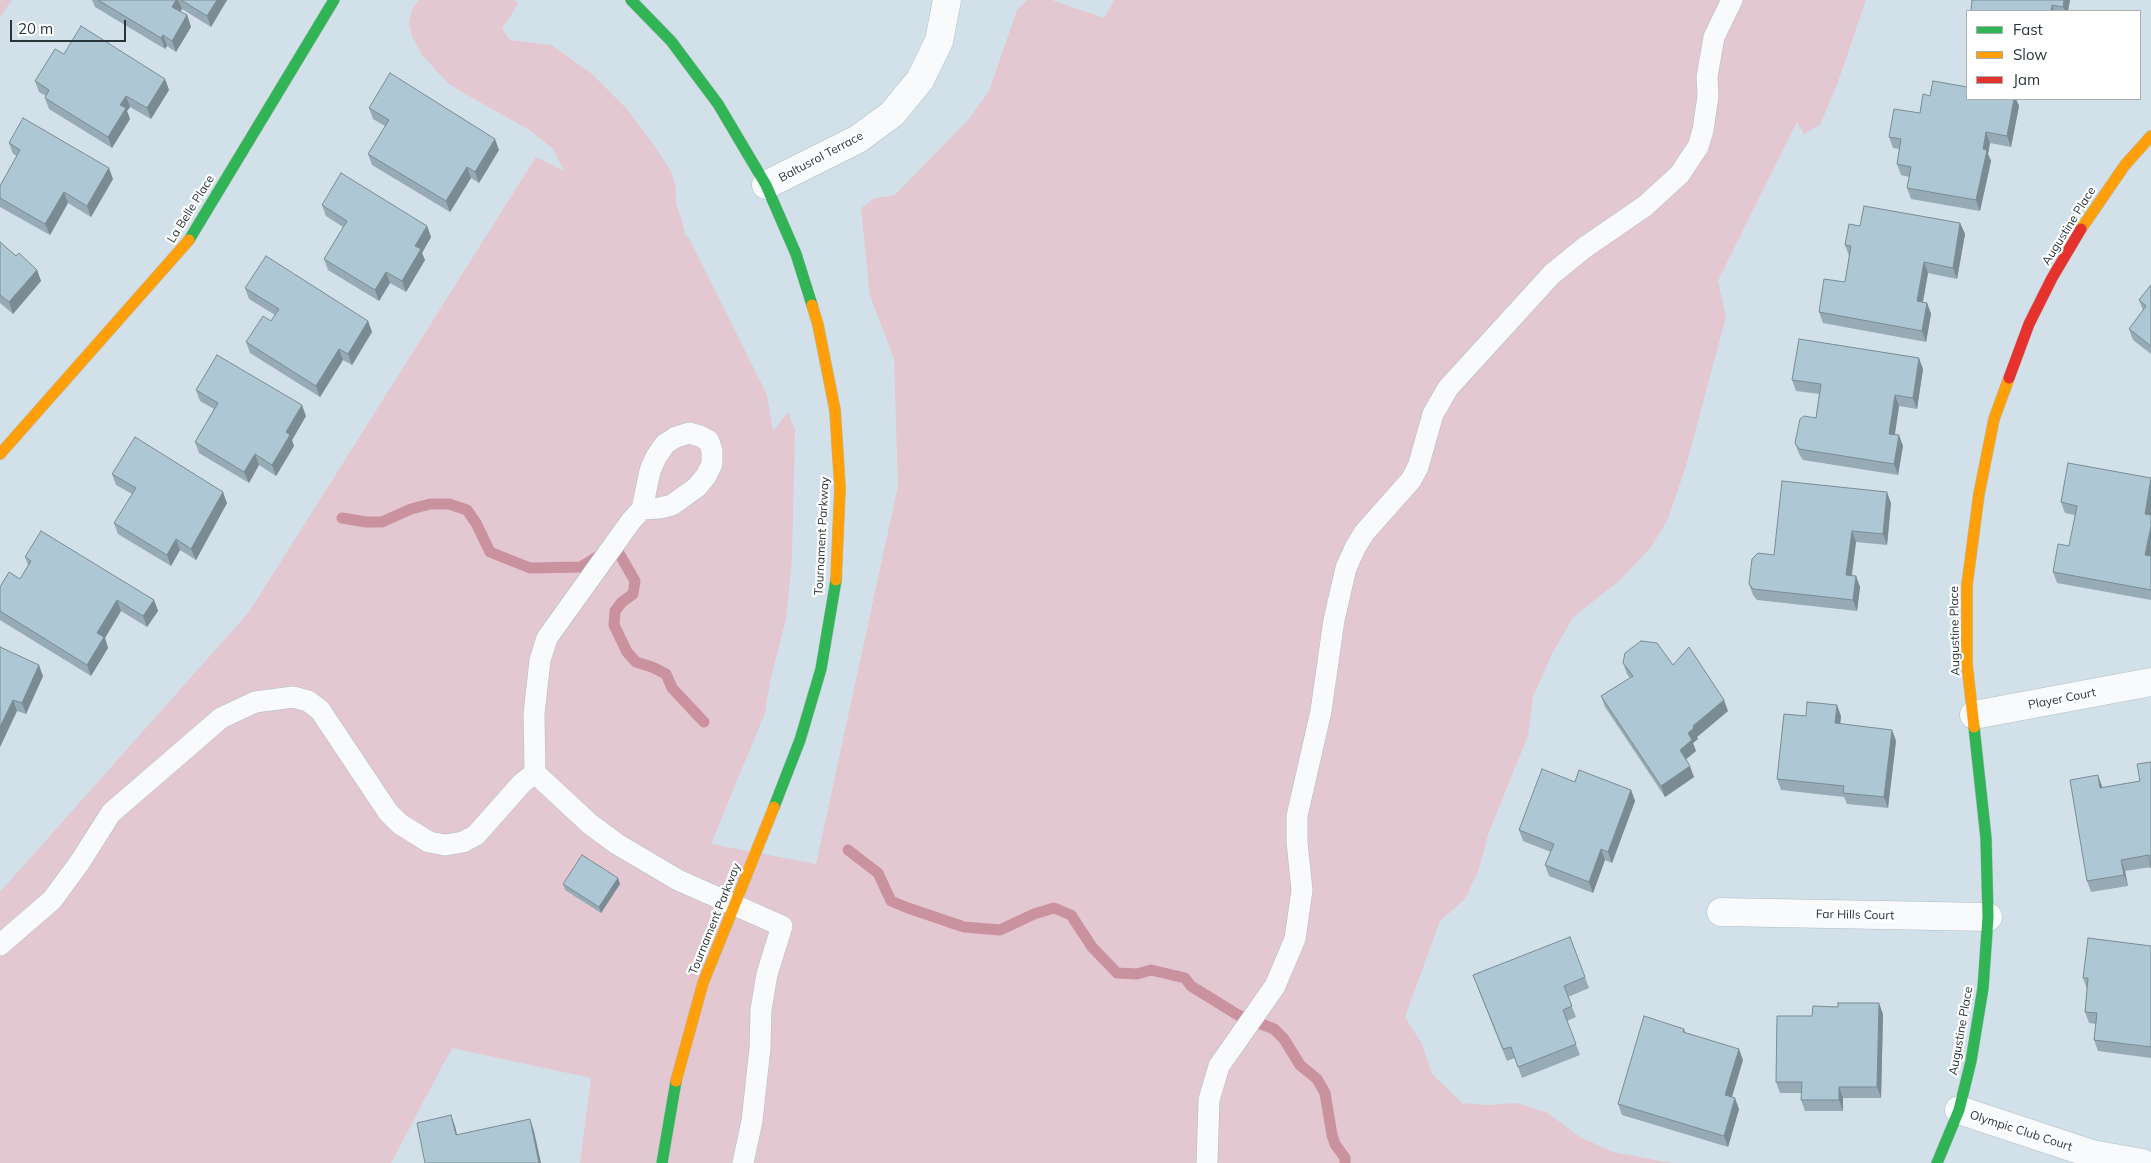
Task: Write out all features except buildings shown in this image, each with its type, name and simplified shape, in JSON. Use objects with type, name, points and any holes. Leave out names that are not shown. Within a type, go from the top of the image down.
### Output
[{"type":"street","name":"La Belle Place","points":[[0,454],[185,247],[334,0]]},
{"type":"street","name":"Tournament Parkway","points":[[631,0],[671,42],[718,104],[766,185],[796,254],[818,325],[835,410],[840,488],[836,583],[821,669],[800,740],[736,905],[703,983],[676,1082],[662,1163]]},
{"type":"street","name":"Baltusrol Terrace","points":[[766,185],[858,140],[892,114],[920,80],[939,41],[947,0]]},
{"type":"street","name":"Augustine Place","points":[[1937,1163],[1959,1110],[1971,1061],[1984,988],[1988,917],[1986,838],[1967,664],[1967,585],[1979,494],[1994,419],[2029,324],[2052,278],[2089,217],[2125,165],[2151,136]]},
{"type":"street","name":"Player Court","points":[[1974,715],[2151,682]]},
{"type":"street","name":"Far Hills Court","points":[[1721,912],[1988,917]]},
{"type":"street","name":"Olympic Club Court","points":[[1959,1110],[2092,1154],[2142,1163]]},
{"type":"lane","points":[[1208,1163],[1209,1100],[1219,1066],[1275,986],[1292,946],[1300,916],[1302,890],[1297,842],[1297,816],[1321,711],[1334,620],[1346,568],[1355,548],[1364,533],[1411,480],[1418,466],[1434,414],[1448,388],[1552,274],[1579,252],[1645,206],[1680,174],[1690,160],[1698,147],[1703,130],[1708,96],[1707,77],[1714,37],[1732,0]]},
{"type":"lane","points":[[636,515],[547,638],[540,660],[534,714],[535,773],[590,824],[617,844],[678,880],[782,926],[766,974],[761,1010],[760,1048],[752,1121],[743,1163]]},
{"type":"lane","points":[[0,946],[52,900],[80,862],[111,813],[221,718],[255,702],[293,697],[308,701],[320,710],[388,812],[400,824],[429,842],[445,845],[463,842],[476,835],[522,783],[535,773]]},
{"type":"shaded area","points":[[0,0],[12,0],[0,17]]},
{"type":"shaded area","points":[[419,0],[513,0],[519,3],[502,29],[510,40],[551,45],[591,73],[627,109],[672,173],[676,188],[676,204],[685,235],[689,238],[767,395],[773,431],[788,412],[795,430],[792,558],[786,619],[771,677],[765,713],[711,844],[816,864],[898,486],[894,359],[870,296],[861,208],[875,198],[895,195],[968,120],[989,91],[1017,10],[1027,0],[1052,0],[1104,18],[1114,0],[1866,0],[1838,82],[1820,125],[1804,134],[1797,122],[1718,281],[1726,317],[1686,466],[1668,519],[1651,547],[1619,581],[1573,617],[1551,656],[1533,697],[1528,736],[1489,832],[1478,872],[1465,899],[1440,921],[1405,1017],[1422,1044],[1432,1074],[1462,1103],[1489,1105],[1517,1103],[1548,1113],[1580,1137],[1613,1152],[1672,1163],[580,1163],[591,1078],[452,1048],[391,1163],[0,1163],[0,892],[249,612],[536,157],[564,171],[553,149],[531,131],[448,83],[422,55],[412,36],[409,22],[412,9]]},
{"type":"waterway","points":[[342,518],[366,522],[382,522],[411,509],[430,504],[449,504],[467,510],[476,523],[490,552],[530,568],[581,567],[605,552],[620,555],[635,581],[633,594],[622,602],[615,611],[614,625],[627,652],[636,662],[666,674],[672,688],[704,722]]},
{"type":"waterway","points":[[848,850],[878,873],[891,901],[964,927],[1000,930],[1034,914],[1054,908],[1071,915],[1092,947],[1117,973],[1137,974],[1151,970],[1185,978],[1191,986],[1238,1015],[1274,1029],[1284,1039],[1300,1065],[1317,1079],[1325,1093],[1332,1135],[1335,1144],[1345,1158],[1345,1163]]},
{"type":"traffic: fast","points":[[189,240],[334,0]]},
{"type":"traffic: fast","points":[[631,0],[671,41],[718,104],[766,185],[796,254],[812,305]]},
{"type":"traffic: fast","points":[[774,807],[800,740],[821,669],[836,580]]},
{"type":"traffic: fast","points":[[1937,1163],[1959,1110],[1971,1061],[1983,988],[1988,917],[1986,838],[1974,727]]},
{"type":"traffic: fast","points":[[662,1163],[676,1081]]},
{"type":"traffic: slow","points":[[2081,229],[2125,165],[2151,136]]},
{"type":"traffic: slow","points":[[0,454],[189,240]]},
{"type":"traffic: slow","points":[[812,305],[818,325],[835,410],[840,488],[836,580]]},
{"type":"traffic: slow","points":[[1974,727],[1967,664],[1967,585],[1979,494],[1994,419],[2009,378]]},
{"type":"traffic: slow","points":[[676,1081],[703,983],[774,807]]},
{"type":"traffic: jam","points":[[2009,378],[2029,324],[2052,278],[2081,229]]}]
